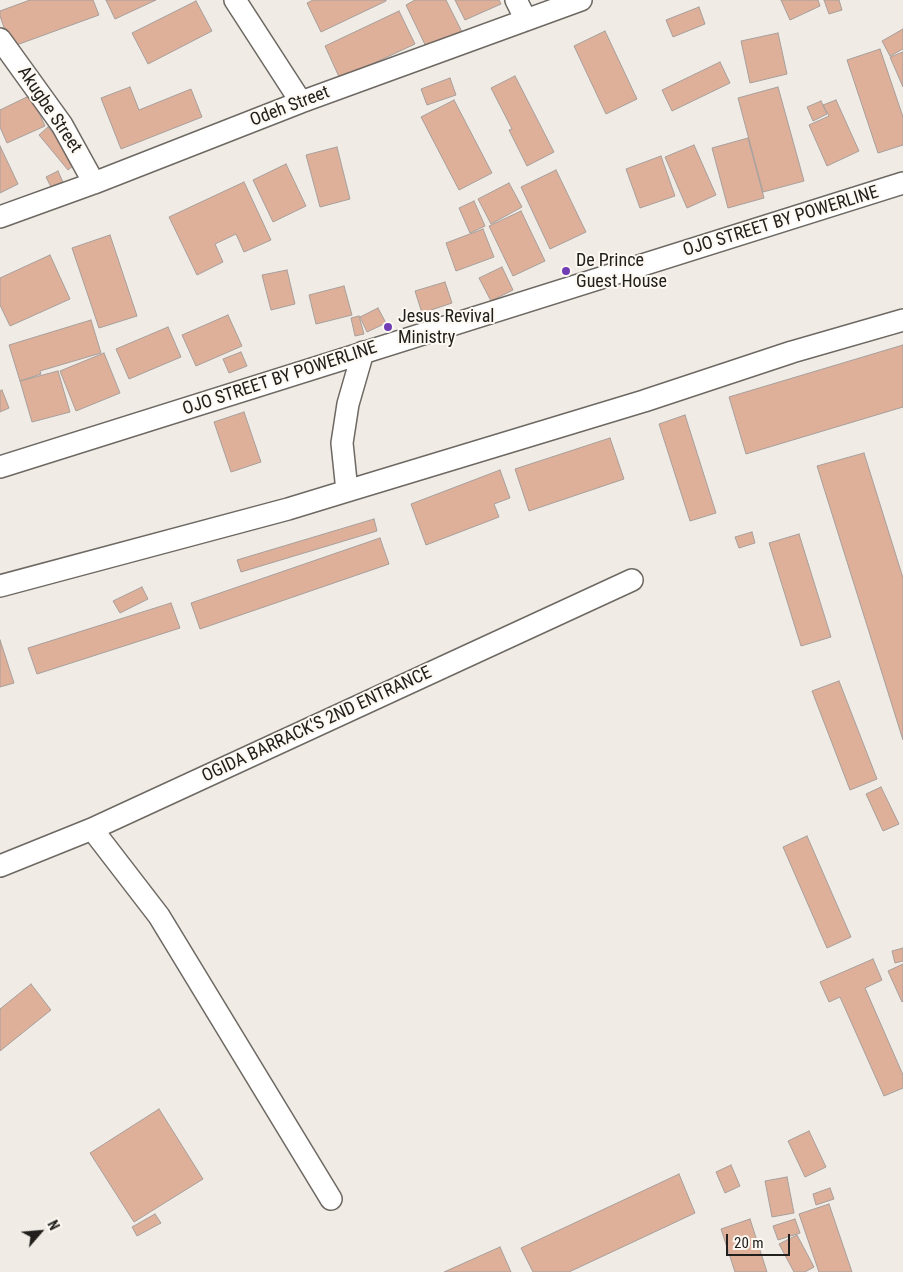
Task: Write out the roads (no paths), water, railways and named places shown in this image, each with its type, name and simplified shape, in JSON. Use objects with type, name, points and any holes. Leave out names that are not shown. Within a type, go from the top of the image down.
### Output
[{"type":"street","points":[[235,0],[301,102]]},
{"type":"street","points":[[516,0],[526,20]]},
{"type":"street","name":"Odeh Street","points":[[0,217],[94,183],[301,102],[582,0]]},
{"type":"street","name":"Akugbe Street","points":[[0,39],[62,125],[94,183]]},
{"type":"street","name":"OJO STREET BY POWERLINE","points":[[0,467],[903,183]]},
{"type":"street","points":[[0,586],[347,492],[634,404],[792,352],[903,320]]},
{"type":"street","points":[[347,492],[342,442],[348,404],[363,352]]},
{"type":"street","name":"OGIDA BARRACK'S 2ND ENTRANCE","points":[[0,866],[92,829],[632,580]]},
{"type":"street","points":[[92,829],[159,916],[331,1200]]},
{"type":"place","name":"De Prince Guest House","points":[[566,271]]},
{"type":"place","name":"Jesus Revival Ministry","points":[[388,327]]}]
